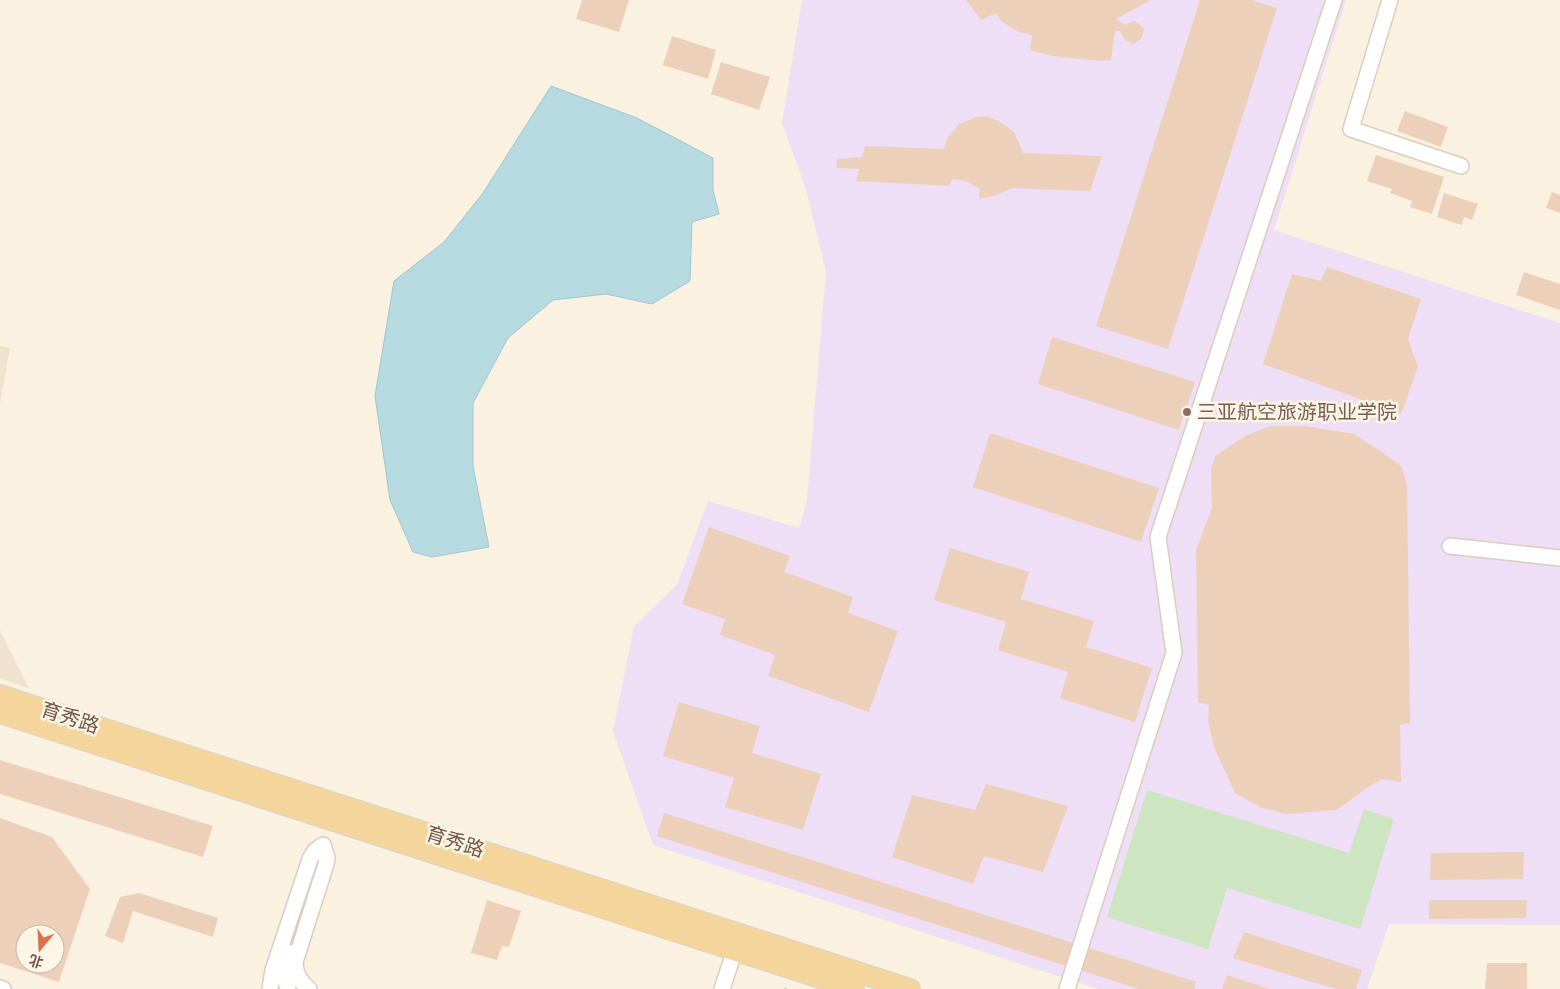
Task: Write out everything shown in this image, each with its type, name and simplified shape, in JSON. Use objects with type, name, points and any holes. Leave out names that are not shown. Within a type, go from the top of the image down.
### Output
[{"type":"main road","name":"育秀路","points":[[0,695],[340,814]]},
{"type":"main road","name":"育秀路","points":[[0,713],[340,814],[737,942],[910,989]]},
{"type":"main road","name":"育秀路","points":[[737,942],[854,989]]},
{"type":"street","points":[[1067,989],[1174,653],[1158,537],[1334,0]]},
{"type":"street","points":[[1390,0],[1351,129],[1461,166]]},
{"type":"street","points":[[1450,546],[1560,558]]},
{"type":"street","points":[[288,989],[283,971],[286,959],[323,845],[340,814]]},
{"type":"street","points":[[270,989],[273,970],[310,859],[315,851],[323,845]]},
{"type":"street","points":[[309,989],[298,976],[295,962],[326,864],[327,858],[323,845]]},
{"type":"street","points":[[722,989],[737,942]]},
{"type":"shaded area","name":"三亚航空旅游职业学院","points":[[802,0],[1346,0],[1274,230],[1560,323],[1560,925],[1389,924],[1367,989],[1098,989],[653,845],[613,731],[634,626],[677,585],[708,501],[799,528],[807,500],[826,272],[806,189],[782,123]]},
{"type":"shaded area","points":[[0,346],[10,348],[0,404]]},
{"type":"shaded area","points":[[0,630],[29,688],[0,678]]},
{"type":"green space","points":[[1147,790],[1349,853],[1364,809],[1394,819],[1360,929],[1227,888],[1208,949],[1107,917]]},
{"type":"water","points":[[551,86],[637,118],[713,158],[713,190],[719,214],[692,222],[690,281],[652,304],[606,294],[553,300],[508,338],[473,403],[473,466],[489,547],[432,557],[413,552],[390,500],[375,396],[394,281],[444,242],[483,193]]},
{"type":"building","points":[[582,0],[629,0],[619,32],[576,19]]},
{"type":"building","points":[[966,0],[1151,0],[1116,19],[1125,25],[1134,21],[1144,28],[1142,38],[1133,44],[1125,40],[1120,31],[1115,31],[1111,60],[1102,61],[1052,56],[1030,50],[1032,35],[1019,32],[1001,21],[996,13],[981,20]]},
{"type":"building","points":[[1200,0],[1251,0],[1277,8],[1168,349],[1096,326]]},
{"type":"building","points":[[672,36],[716,50],[708,79],[663,65]]},
{"type":"building","points":[[721,62],[770,77],[759,110],[711,94]]},
{"type":"building","points":[[1405,111],[1448,127],[1441,147],[1397,131]]},
{"type":"building","points":[[987,116],[1002,123],[1014,132],[1023,153],[1102,156],[1090,191],[1012,188],[994,196],[979,199],[980,189],[966,181],[952,179],[949,186],[856,181],[859,169],[836,168],[837,159],[862,157],[865,146],[944,149],[948,137],[959,124],[977,117]]},
{"type":"building","points":[[1376,155],[1444,177],[1432,214],[1410,207],[1412,201],[1390,193],[1392,189],[1367,181]]},
{"type":"building","points":[[1552,192],[1560,195],[1560,213],[1546,208]]},
{"type":"building","points":[[1444,193],[1478,204],[1472,220],[1464,217],[1462,225],[1437,217]]},
{"type":"building","points":[[1327,267],[1421,299],[1408,339],[1418,367],[1401,414],[1263,364],[1292,274],[1321,281]]},
{"type":"building","points":[[1524,272],[1560,284],[1560,310],[1516,295]]},
{"type":"building","points":[[1052,337],[1195,382],[1179,430],[1038,384]]},
{"type":"building","points":[[1270,426],[1306,426],[1354,434],[1401,466],[1407,484],[1410,723],[1400,725],[1401,782],[1382,779],[1337,810],[1286,814],[1260,807],[1235,793],[1214,747],[1208,721],[1209,705],[1198,702],[1196,550],[1212,508],[1211,469],[1215,456],[1245,436]]},
{"type":"building","points":[[990,433],[1159,488],[1141,542],[973,487]]},
{"type":"building","points":[[709,527],[790,556],[784,572],[853,597],[848,613],[898,631],[869,712],[768,676],[775,655],[720,635],[725,619],[682,604]]},
{"type":"building","points":[[950,548],[1029,572],[1021,599],[1094,621],[1086,647],[1152,668],[1135,722],[1060,698],[1068,672],[998,650],[1006,622],[934,600]]},
{"type":"building","points":[[679,702],[760,726],[752,753],[821,774],[803,830],[725,807],[734,778],[663,756]]},
{"type":"building","points":[[0,760],[213,826],[203,857],[0,794]]},
{"type":"building","points":[[986,784],[1068,806],[1043,872],[984,856],[973,884],[892,857],[912,795],[975,810]]},
{"type":"building","points":[[664,813],[1196,982],[1194,989],[1139,989],[657,836]]},
{"type":"building","points":[[0,818],[52,837],[90,889],[65,964],[65,924],[15,924],[15,968],[0,963]]},
{"type":"building","points":[[1524,852],[1523,879],[1430,880],[1431,853]]},
{"type":"building","points":[[139,893],[218,918],[213,937],[133,911],[123,943],[105,936],[120,897]]},
{"type":"building","points":[[487,900],[521,911],[509,947],[502,946],[497,960],[471,953]]},
{"type":"building","points":[[1429,900],[1527,900],[1526,918],[1429,919]]},
{"type":"building","points":[[1244,932],[1362,970],[1356,989],[1336,989],[1233,958]]},
{"type":"building","points":[[1487,963],[1527,963],[1527,989],[1485,989]]},
{"type":"building","points":[[34,974],[62,974],[59,982]]},
{"type":"building","points":[[1227,975],[1270,989],[1222,989]]},
{"type":"place","name":"三亚航空旅游职业学院","points":[[1187,412]]}]
